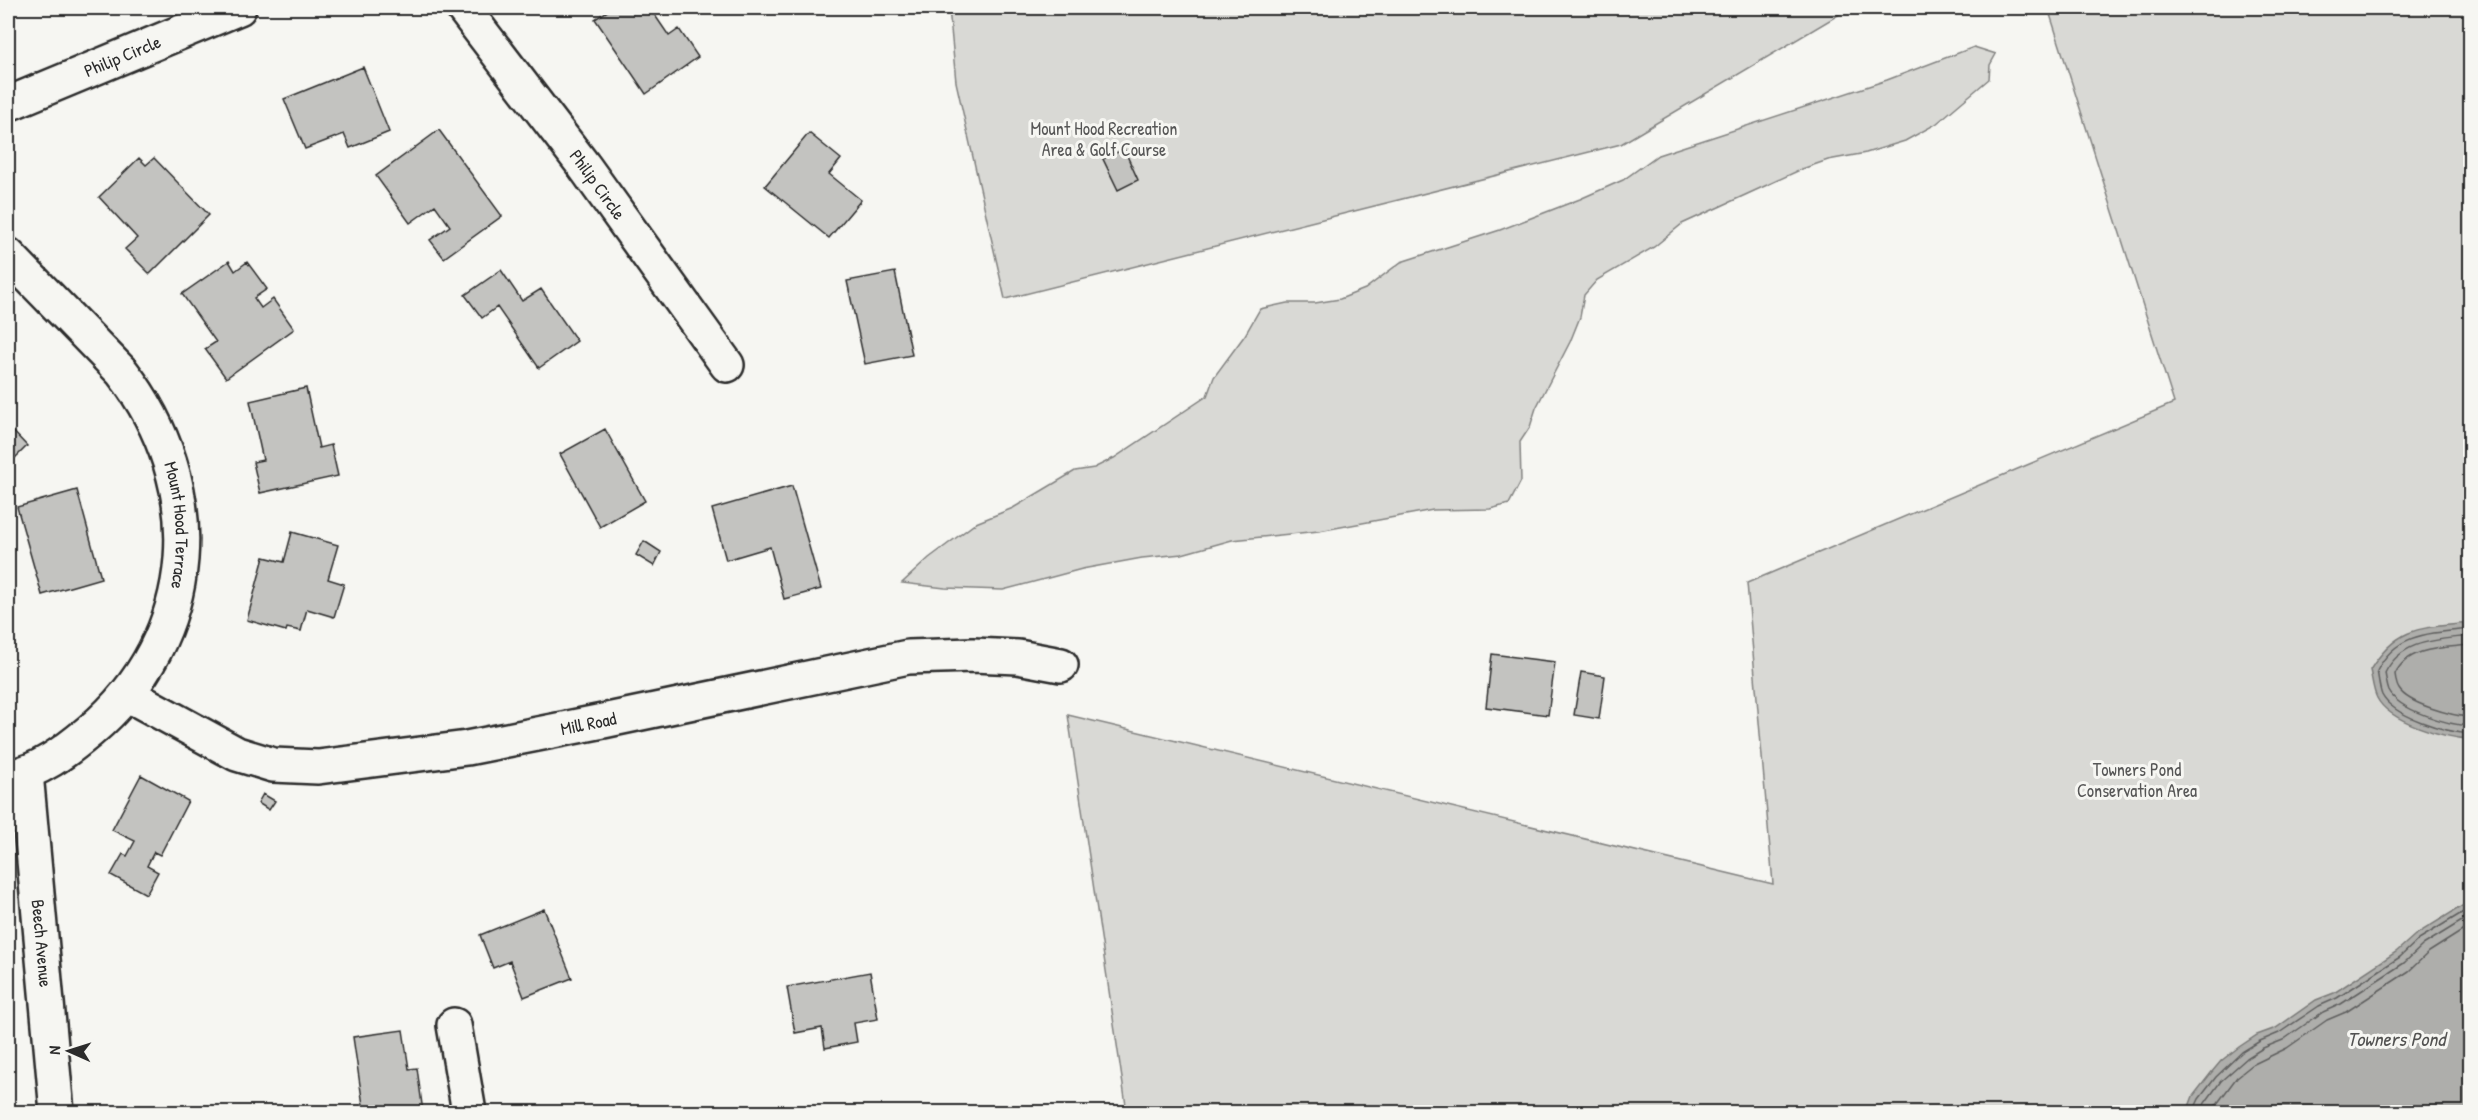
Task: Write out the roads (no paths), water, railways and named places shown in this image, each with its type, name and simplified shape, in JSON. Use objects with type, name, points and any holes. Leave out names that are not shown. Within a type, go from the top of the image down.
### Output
[{"type":"street","name":"Philip Circle","points":[[8,104],[238,8]]},
{"type":"street","name":"Philip Circle","points":[[463,8],[584,166],[727,365]]},
{"type":"street","name":"Mount Hood Terrace","points":[[8,255],[122,372],[138,392],[163,441],[173,470],[182,522],[182,542],[174,602],[150,660],[127,694],[83,737],[47,762],[17,775]]},
{"type":"street","name":"Mill Road","points":[[127,694],[237,754],[273,765],[318,767],[478,746],[908,657],[974,655],[1018,657],[1061,665]]},
{"type":"street","name":"Beech Avenue","points":[[17,775],[57,1113]]},
{"type":"street","points":[[454,1025],[469,1113]]},
{"type":"water","points":[[2470,623],[2470,739],[2447,736],[2419,727],[2383,707],[2377,698],[2370,670],[2391,644],[2401,637],[2425,628]]},
{"type":"water","name":"Towners Pond","points":[[2470,901],[2470,1112],[2187,1112],[2193,1096],[2211,1073],[2221,1061],[2239,1047],[2257,1035],[2276,1028],[2316,1000],[2334,993],[2396,952],[2415,935]]},
{"type":"park label","name":"Mount Hood Recreation Area & Golf Course","points":[[1104,139]]},
{"type":"park label","name":"Towners Pond Conservation Area","points":[[2137,780]]}]
